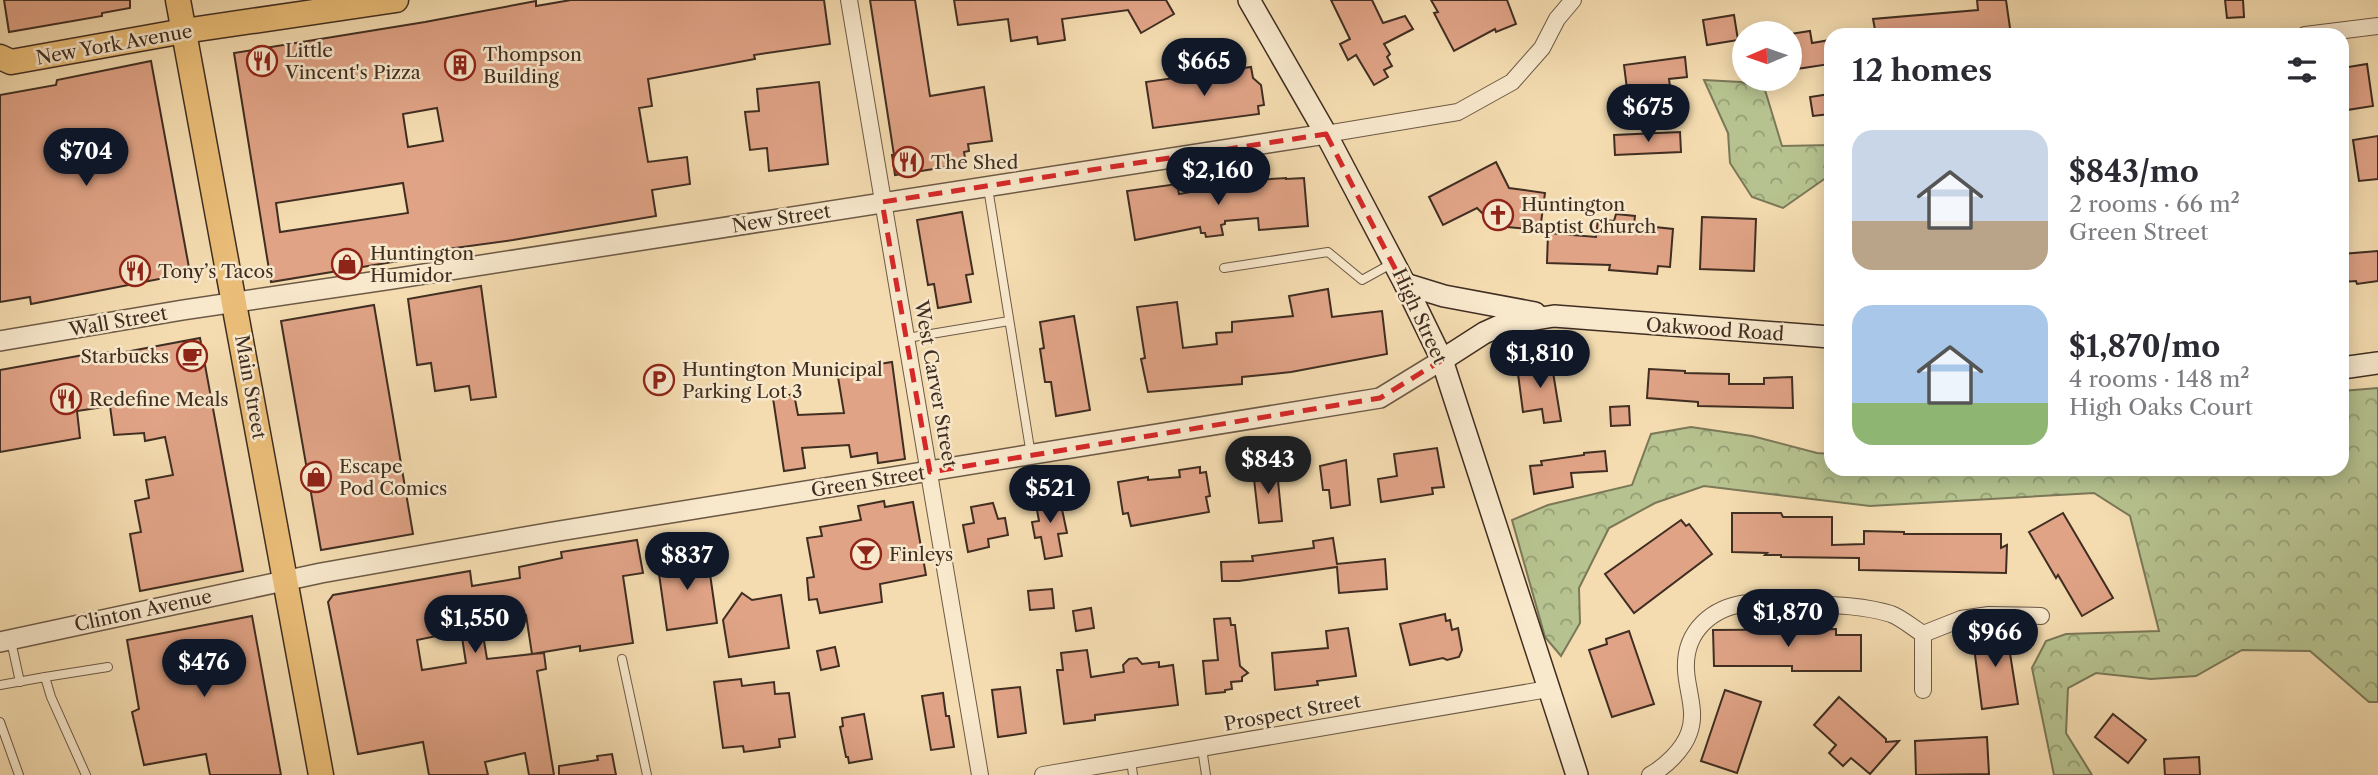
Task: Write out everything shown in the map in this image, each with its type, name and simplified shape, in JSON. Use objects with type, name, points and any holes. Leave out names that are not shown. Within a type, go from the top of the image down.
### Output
[{"type":"main road","name":"Main Street","points":[[178,0],[321,775]]},
{"type":"main road","name":"New York Avenue","points":[[0,57],[11,62],[184,31],[396,0]]},
{"type":"main road","name":"High Street","points":[[1249,0],[1326,134],[1442,360],[1577,775]]},
{"type":"main road","points":[[1405,284],[1444,296],[1554,316]]},
{"type":"main road","name":"Oakwood Road","points":[[1442,360],[1483,333],[1504,324],[1554,316],[1824,337]]},
{"type":"main road","points":[[2349,367],[2378,363]]},
{"type":"street","name":"West Carver Street","points":[[849,0],[981,775]]},
{"type":"street","points":[[1326,134],[1458,112],[1512,82],[1542,48],[1557,19],[1573,0]]},
{"type":"street","points":[[2349,30],[2378,26]]},
{"type":"street","name":"New Street","points":[[235,303],[1326,134]]},
{"type":"street","name":"Wall Street","points":[[0,341],[235,303]]},
{"type":"street","name":"Green Street","points":[[286,579],[566,529],[1380,398],[1442,360]]},
{"type":"street","name":"Clinton Avenue","points":[[5,641],[286,579]]},
{"type":"street","points":[[1650,775],[1666,766],[1689,734],[1691,696],[1686,670],[1688,648],[1699,628],[1712,614],[1728,607],[1750,603],[1849,606],[1893,614],[1923,634]]},
{"type":"street","points":[[1923,634],[1961,619],[1989,615],[2041,616]]},
{"type":"street","points":[[1923,634],[1923,690]]},
{"type":"street","name":"Prospect Street","points":[[1043,775],[1132,768],[1202,748],[1548,689]]},
{"type":"lane","points":[[988,186],[1031,455]]},
{"type":"lane","points":[[1224,268],[1328,252],[1362,280],[1394,262]]},
{"type":"lane","points":[[907,338],[1009,321]]},
{"type":"lane","points":[[5,641],[20,682]]},
{"type":"lane","points":[[622,659],[647,775]]},
{"type":"lane","points":[[0,685],[108,667]]},
{"type":"lane","points":[[45,677],[51,697],[86,775]]},
{"type":"lane","points":[[0,722],[19,775]]},
{"type":"lane","points":[[1202,748],[1206,775]]},
{"type":"highlighted area","points":[[1326,134],[1442,360],[1380,398],[930,472],[882,202]]},
{"type":"green space","points":[[1704,80],[1732,82],[1732,91],[1765,91],[1782,146],[1824,145],[1824,179],[1783,208],[1752,197],[1730,163],[1728,133]]},
{"type":"green space","points":[[2378,388],[2378,702],[2369,702],[2310,651],[2242,650],[2196,676],[2151,679],[2096,673],[2068,688],[2066,733],[2092,775],[2054,775],[2032,668],[2046,641],[2066,634],[2159,631],[2130,516],[2094,493],[1870,506],[1704,486],[1655,503],[1609,528],[1579,588],[1580,623],[1561,656],[1545,637],[1512,520],[1548,505],[1632,485],[1651,434],[1691,427],[1752,436],[1824,454],[1824,476],[2349,476],[2349,390]]},
{"type":"building","points":[[4,0],[130,0],[130,8],[102,13],[102,16],[9,32]]},
{"type":"building","points":[[571,0],[824,0],[830,44],[754,55],[755,59],[648,79],[652,106],[639,108],[648,162],[687,157],[690,184],[652,190],[656,216],[410,254],[411,259],[271,282],[234,53],[536,1],[536,6]],"holes":[[[437,108],[443,141],[408,147],[403,114]],[[403,183],[408,213],[280,232],[276,203]]]},
{"type":"building","points":[[870,0],[915,0],[930,96],[984,87],[992,141],[968,144],[969,151],[964,152],[966,164],[895,175]]},
{"type":"building","points":[[954,0],[1166,0],[1174,14],[1141,33],[1128,10],[1062,19],[1065,40],[1038,44],[1037,37],[1011,41],[1008,19],[958,25]]},
{"type":"building","points":[[1331,0],[1372,0],[1383,23],[1405,16],[1413,29],[1384,44],[1390,54],[1387,57],[1392,66],[1384,70],[1388,77],[1374,85],[1356,55],[1348,60],[1340,44],[1350,39]]},
{"type":"building","points":[[1431,0],[1507,0],[1516,24],[1496,32],[1495,29],[1454,51],[1434,13],[1438,12]]},
{"type":"building","points":[[1977,0],[2006,0],[2010,28],[1875,28],[1873,19],[1978,10]]},
{"type":"building","points":[[2225,0],[2243,0],[2244,17],[2227,18]]},
{"type":"building","points":[[1734,15],[1732,41],[1707,45],[1703,20]]},
{"type":"building","points":[[1810,31],[1812,43],[1824,41],[1824,65],[1802,68],[1802,32]]},
{"type":"building","points":[[1685,57],[1687,77],[1669,79],[1671,94],[1661,96],[1662,101],[1629,105],[1624,65]]},
{"type":"building","points":[[151,61],[190,273],[31,304],[30,297],[0,302],[0,95],[56,85],[57,80]]},
{"type":"building","points":[[2367,64],[2373,106],[2349,110],[2349,67]]},
{"type":"building","points":[[1251,67],[1253,78],[1261,85],[1264,105],[1258,106],[1259,114],[1153,128],[1146,82]]},
{"type":"building","points":[[819,82],[828,164],[769,171],[767,148],[750,150],[745,112],[759,111],[757,89]]},
{"type":"building","points":[[1824,95],[1824,115],[1813,116],[1810,97]]},
{"type":"building","points":[[1680,132],[1681,152],[1615,155],[1614,135]]},
{"type":"building","points":[[2378,136],[2378,179],[2359,181],[2353,140]]},
{"type":"building","points":[[1496,162],[1509,188],[1545,193],[1540,230],[1507,227],[1490,221],[1477,208],[1443,225],[1429,197]]},
{"type":"building","points":[[1304,178],[1308,226],[1259,230],[1258,218],[1225,221],[1225,224],[1221,225],[1223,235],[1206,237],[1205,233],[1201,233],[1200,227],[1135,240],[1127,191],[1177,184],[1179,194],[1240,181]]},
{"type":"building","points":[[962,212],[973,274],[966,275],[971,302],[938,308],[934,284],[928,285],[917,220]]},
{"type":"building","points":[[1616,214],[1635,216],[1636,225],[1673,229],[1670,267],[1658,266],[1657,274],[1609,270],[1610,265],[1547,263],[1548,233],[1596,237],[1598,219],[1614,221]]},
{"type":"building","points":[[1702,217],[1756,219],[1754,271],[1700,269]]},
{"type":"building","points":[[2378,251],[2378,281],[2357,284],[2356,281],[2349,282],[2349,253]]},
{"type":"building","points":[[481,286],[496,397],[471,400],[469,386],[435,391],[431,363],[417,365],[408,299]]},
{"type":"building","points":[[1328,289],[1332,317],[1382,311],[1387,354],[1291,372],[1242,377],[1242,384],[1148,392],[1141,359],[1145,358],[1137,307],[1177,302],[1183,348],[1217,344],[1216,333],[1232,332],[1232,322],[1293,316],[1289,296]]},
{"type":"building","points":[[374,305],[413,534],[321,550],[281,321]]},
{"type":"building","points":[[1074,316],[1090,410],[1056,416],[1051,382],[1045,382],[1040,349],[1044,348],[1040,322]]},
{"type":"building","points":[[200,338],[243,571],[140,591],[130,534],[141,532],[135,501],[149,498],[146,480],[173,475],[165,437],[145,441],[144,433],[114,435],[110,406],[77,411],[80,438],[0,452],[0,370],[100,352],[120,353]]},
{"type":"building","points":[[1550,354],[1561,421],[1544,423],[1542,409],[1523,412],[1518,374],[1535,372],[1532,357]]},
{"type":"building","points":[[892,362],[905,459],[878,463],[877,453],[851,457],[849,445],[802,448],[805,468],[784,471],[773,398],[794,394],[798,415],[844,413],[837,371]]},
{"type":"building","points":[[1649,369],[1729,374],[1729,384],[1764,384],[1764,378],[1792,377],[1793,408],[1698,406],[1698,402],[1647,398]]},
{"type":"building","points":[[1629,406],[1630,425],[1611,426],[1610,407]]},
{"type":"building","points":[[1437,448],[1444,487],[1432,488],[1433,494],[1381,502],[1378,479],[1397,476],[1394,454]]},
{"type":"building","points":[[1605,451],[1607,471],[1571,473],[1573,487],[1534,494],[1530,466],[1542,465],[1541,461]]},
{"type":"building","points":[[1346,460],[1350,505],[1331,508],[1329,490],[1323,490],[1320,466]]},
{"type":"building","points":[[1200,467],[1200,473],[1206,472],[1210,496],[1206,497],[1209,512],[1131,526],[1128,513],[1123,514],[1118,482],[1148,477],[1148,480],[1180,477],[1179,470]]},
{"type":"building","points":[[1272,468],[1272,471],[1277,471],[1282,521],[1259,523],[1253,470]]},
{"type":"building","points":[[1059,495],[1067,533],[1058,534],[1062,556],[1045,559],[1041,537],[1035,538],[1032,522],[1039,521],[1035,499]]},
{"type":"building","name":"Finleys","points":[[884,501],[885,507],[913,502],[926,575],[880,584],[882,602],[820,613],[817,599],[809,600],[807,578],[814,577],[807,538],[822,536],[820,527],[861,520],[858,506]]},
{"type":"building","points":[[993,503],[998,519],[1005,518],[1008,535],[988,539],[989,547],[968,552],[963,525],[974,523],[971,507]]},
{"type":"building","points":[[1732,513],[1832,517],[1832,545],[1864,544],[1864,531],[1904,534],[2001,534],[2001,548],[2007,545],[2006,573],[1859,570],[1859,558],[1781,557],[1765,555],[1767,553],[1732,552]]},
{"type":"building","points":[[2063,513],[2113,598],[2082,616],[2029,532]]},
{"type":"building","points":[[1681,520],[1686,526],[1689,524],[1712,554],[1634,613],[1605,574]]},
{"type":"building","points":[[1333,538],[1337,564],[1385,559],[1387,589],[1339,593],[1337,567],[1222,581],[1221,562],[1253,561],[1252,556],[1314,548],[1313,541]]},
{"type":"building","points":[[637,540],[643,573],[623,576],[633,643],[580,651],[580,646],[532,654],[544,653],[546,669],[537,671],[554,775],[529,775],[525,753],[485,762],[488,775],[429,775],[423,742],[358,754],[328,602],[333,595],[470,571],[472,586],[520,578],[519,567],[562,558],[561,552]],"holes":[[[526,615],[532,654],[487,659],[481,623]],[[461,631],[466,663],[422,670],[417,640]]]},
{"type":"building","points":[[707,553],[717,623],[667,630],[657,560]]},
{"type":"building","points":[[1052,589],[1054,608],[1030,610],[1028,591]]},
{"type":"building","points":[[742,593],[752,600],[781,595],[789,648],[729,657],[723,620]]},
{"type":"building","points":[[1091,608],[1094,628],[1076,631],[1073,611]]},
{"type":"building","points":[[1445,614],[1446,621],[1450,620],[1452,630],[1458,628],[1462,650],[1459,657],[1410,665],[1400,624]]},
{"type":"building","points":[[252,616],[281,775],[210,775],[206,754],[144,765],[132,712],[139,709],[127,640]]},
{"type":"building","points":[[1230,618],[1231,625],[1235,625],[1240,666],[1248,673],[1242,677],[1242,681],[1231,682],[1232,689],[1206,694],[1203,661],[1218,660],[1214,619]]},
{"type":"building","points":[[1348,628],[1356,676],[1317,681],[1318,685],[1275,690],[1272,653],[1328,648],[1326,631]]},
{"type":"building","points":[[2006,628],[2018,704],[1982,709],[1972,632]]},
{"type":"building","points":[[1836,629],[1836,635],[1861,635],[1861,671],[1792,671],[1792,666],[1714,666],[1713,630]]},
{"type":"building","points":[[1629,631],[1654,704],[1612,717],[1589,650],[1607,644],[1606,639]]},
{"type":"building","points":[[835,647],[839,666],[821,670],[817,651]]},
{"type":"building","points":[[1087,650],[1091,677],[1124,672],[1123,665],[1129,659],[1137,658],[1142,664],[1159,662],[1159,667],[1173,665],[1178,705],[1095,715],[1095,720],[1064,724],[1057,670],[1063,670],[1061,653]]},
{"type":"building","points":[[741,679],[742,686],[774,682],[775,694],[789,693],[795,737],[779,739],[780,747],[744,752],[743,746],[723,748],[714,682]]},
{"type":"building","points":[[1020,687],[1026,733],[998,737],[992,690]]},
{"type":"building","points":[[1725,690],[1761,702],[1737,773],[1701,761]]},
{"type":"building","points":[[943,693],[954,747],[931,750],[922,696]]},
{"type":"building","points":[[1839,697],[1886,739],[1886,742],[1899,741],[1870,774],[1851,758],[1843,766],[1829,753],[1836,745],[1814,725]]},
{"type":"building","points":[[864,714],[872,759],[849,763],[840,727],[843,726],[842,718]]},
{"type":"building","points":[[2113,714],[2146,740],[2128,763],[2095,737]]},
{"type":"building","points":[[1987,737],[1989,774],[1916,775],[1915,741]]},
{"type":"building","points":[[612,754],[616,775],[559,775],[559,766],[598,760],[597,756]]},
{"type":"building","points":[[2199,757],[2200,775],[2165,775],[2164,759]]},
{"type":"place","name":"Little Vincent's Pizza","points":[[262,61]]},
{"type":"place","name":"Thompson Building","points":[[460,65]]},
{"type":"place","name":"The Shed","points":[[908,162]]},
{"type":"place","name":"Huntington Baptist Church","points":[[1498,215]]},
{"type":"place","name":"Huntington Humidor","points":[[347,264]]},
{"type":"place","name":"Tony’s Tacos","points":[[135,271]]},
{"type":"place","name":"Starbucks","points":[[192,356]]},
{"type":"place","name":"Huntington Municipal Parking Lot 3","points":[[659,380]]},
{"type":"place","name":"Redefine Meals","points":[[66,399]]},
{"type":"place","name":"Escape Pod Comics","points":[[316,477]]},
{"type":"place","name":"Finleys","points":[[866,554]]}]
